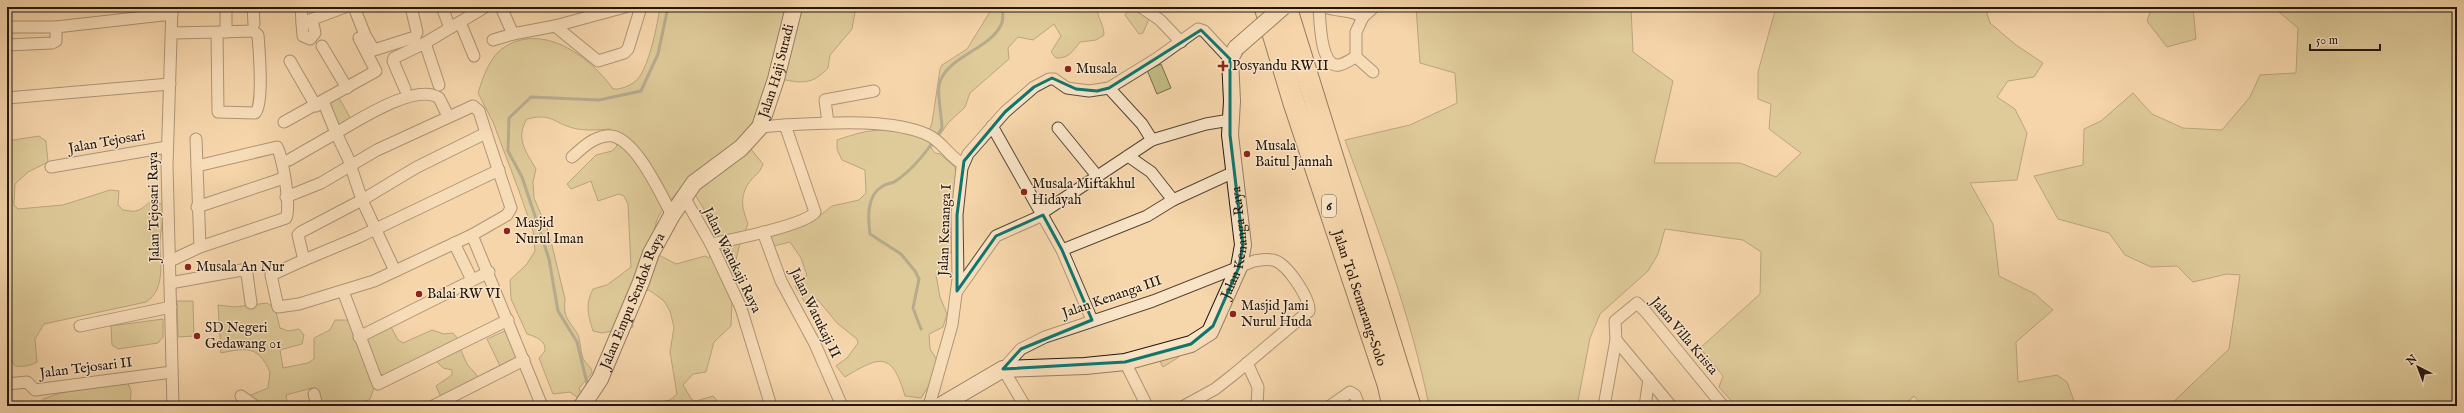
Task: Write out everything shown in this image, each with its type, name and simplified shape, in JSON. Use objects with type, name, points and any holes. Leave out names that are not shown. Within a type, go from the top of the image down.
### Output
[{"type":"highway","name":"Jalan Tol Semarang–Solo","points":[[1266,7],[1294,103],[1388,384],[1393,406]]},
{"type":"highway","name":"Jalan Tol Semarang–Solo","points":[[1284,7],[1410,406]]},
{"type":"street","points":[[172,33],[221,32],[253,31],[258,35],[259,91],[258,110],[255,113],[218,112],[221,32],[226,7]]},
{"type":"street","points":[[253,7],[254,24]]},
{"type":"street","points":[[301,7],[307,21],[345,7]]},
{"type":"street","points":[[354,7],[365,35],[374,50],[415,37],[417,32],[412,7]]},
{"type":"street","points":[[442,7],[450,28]]},
{"type":"street","points":[[405,89],[392,59],[425,43],[485,7]]},
{"type":"street","points":[[501,7],[512,34]]},
{"type":"street","points":[[493,40],[512,34],[555,26],[624,7]]},
{"type":"street","points":[[555,26],[598,61],[624,53],[628,49],[641,7]]},
{"type":"street","name":"Jalan Haji Suradi","points":[[684,197],[694,183],[741,148],[760,127],[776,79],[794,7]]},
{"type":"street","points":[[1141,7],[1160,20],[1180,42]]},
{"type":"street","points":[[1233,54],[1284,7]]},
{"type":"street","points":[[1319,7],[1321,38],[1328,59],[1335,65],[1340,65],[1356,57]]},
{"type":"street","points":[[1325,7],[1337,11],[1354,11],[1363,17]]},
{"type":"street","points":[[1373,72],[1356,57],[1356,32],[1363,17],[1374,7]]},
{"type":"street","points":[[7,27],[56,28],[172,11]]},
{"type":"street","name":"Jalan Tejosari Raya","points":[[172,11],[168,147],[173,406]]},
{"type":"street","points":[[460,22],[474,56]]},
{"type":"street","points":[[7,45],[52,43],[56,41],[56,28]]},
{"type":"street","name":"Jalan Kenanga I","points":[[929,406],[949,340],[957,291],[958,214],[963,164],[968,154],[992,126],[1034,87],[1049,79],[1054,79],[1067,88],[1089,91],[1109,88],[1201,30],[1233,54]]},
{"type":"street","points":[[284,122],[319,104],[376,71],[359,38]]},
{"type":"street","points":[[425,43],[439,85]]},
{"type":"street","points":[[322,46],[347,88]]},
{"type":"street","name":"Jalan Kenanga Raya","points":[[940,406],[1003,369],[1085,366],[1125,362],[1191,344],[1210,332],[1239,267],[1243,245],[1234,172],[1230,120],[1233,54]]},
{"type":"street","points":[[290,61],[319,104],[336,133],[350,165],[362,200],[395,271]]},
{"type":"street","points":[[7,98],[170,84]]},
{"type":"street","points":[[1109,88],[1142,124],[1152,140]]},
{"type":"street","points":[[828,123],[825,100],[874,91]]},
{"type":"street","points":[[289,160],[384,106],[420,94],[439,98],[448,116]]},
{"type":"street","points":[[286,197],[321,183],[350,165],[448,116],[468,107],[476,107],[499,170],[510,204],[510,211],[472,235],[374,281],[343,291],[278,307],[271,275],[376,230],[499,170]]},
{"type":"street","name":"Jalan Kenanga I","points":[[957,291],[996,236],[1043,214],[1152,140],[1206,124],[1230,120]]},
{"type":"street","points":[[760,127],[828,123],[896,127],[932,138],[955,160],[963,164]]},
{"type":"street","points":[[711,244],[763,232],[806,219],[815,212],[785,125]]},
{"type":"street","points":[[992,126],[1062,250],[1092,320]]},
{"type":"street","points":[[1058,128],[1098,177]]},
{"type":"street","points":[[304,260],[299,233],[362,200],[417,167],[486,134]]},
{"type":"street","points":[[572,157],[598,138],[607,135],[618,138],[642,161],[672,215]]},
{"type":"street","points":[[196,139],[197,207],[200,247]]},
{"type":"street","name":"Jalan Tejosari","points":[[51,167],[168,147]]},
{"type":"street","points":[[170,260],[200,247],[283,220],[288,211],[284,178],[278,148],[276,147],[197,166]]},
{"type":"street","points":[[1128,156],[1151,172],[1173,200]]},
{"type":"street","points":[[1062,250],[1147,216],[1173,200],[1234,172]]},
{"type":"street","points":[[197,207],[284,178]]},
{"type":"street","name":"Jalan Empu Sendok Raya","points":[[585,402],[600,379],[642,282],[651,253],[672,215],[684,197]]},
{"type":"street","name":"Jalan Watukaji Raya","points":[[684,197],[711,244],[742,308],[771,406]]},
{"type":"street","name":"Jalan Watukaji II","points":[[763,232],[781,281],[815,344],[842,406]]},
{"type":"street","points":[[472,235],[489,272],[542,406]]},
{"type":"street","points":[[454,243],[472,280]]},
{"type":"street","name":"Jalan Kenanga III","points":[[1003,369],[1021,349],[1052,334],[1153,300],[1254,261],[1277,261],[1301,288],[1309,308],[1303,317],[1247,362]]},
{"type":"street","points":[[170,283],[242,270],[247,274],[251,303]]},
{"type":"street","points":[[360,337],[489,272]]},
{"type":"street","points":[[343,291],[376,382],[381,384],[508,320]]},
{"type":"street","name":"Jalan Villa Krista","points":[[1604,406],[1616,340],[1615,321],[1636,303],[1646,312],[1723,406]]},
{"type":"street","points":[[80,326],[171,307]]},
{"type":"street","points":[[1616,340],[1671,406]]},
{"type":"street","points":[[433,406],[524,360]]},
{"type":"street","points":[[1125,362],[1147,406]]},
{"type":"street","points":[[1184,406],[1215,389],[1247,362],[1258,387],[1256,406]]},
{"type":"street","points":[[1003,369],[1025,406]]},
{"type":"street","name":"Jalan Tejosari II","points":[[7,384],[24,382],[35,390],[172,372]]},
{"type":"street","points":[[1644,406],[1649,379]]},
{"type":"street","points":[[1330,406],[1347,393],[1355,395],[1359,406]]},
{"type":"street","points":[[314,394],[317,406]]},
{"type":"street","points":[[241,396],[256,406]]},
{"type":"highlighted area","points":[[1201,30],[1230,59],[1230,135],[1243,245],[1239,267],[1213,326],[1191,344],[1125,362],[1003,369],[1021,349],[1092,320],[1062,250],[1043,215],[996,236],[957,291],[957,215],[964,161],[1005,112],[1034,87],[1052,78],[1076,89],[1097,91],[1109,88]]},
{"type":"shaded area","points":[[660,7],[856,7],[852,29],[830,55],[828,68],[812,80],[796,82],[781,79],[742,138],[763,164],[745,189],[743,209],[748,224],[739,247],[733,273],[720,273],[732,300],[731,326],[714,342],[706,372],[693,374],[683,385],[692,400],[696,401],[713,396],[716,399],[716,406],[643,406],[670,400],[677,394],[670,352],[674,327],[670,311],[664,301],[649,290],[628,297],[633,327],[602,333],[593,331],[588,305],[593,289],[607,285],[631,267],[628,204],[624,196],[619,194],[598,201],[591,181],[571,189],[567,184],[596,155],[612,151],[617,146],[610,129],[577,129],[566,126],[552,119],[535,117],[527,119],[522,132],[523,145],[536,169],[533,182],[534,198],[549,233],[565,299],[566,314],[577,333],[583,358],[591,369],[592,373],[579,388],[582,396],[577,397],[570,392],[553,394],[539,358],[545,351],[544,344],[537,338],[527,334],[511,299],[510,280],[527,264],[535,251],[533,231],[493,122],[478,93],[491,61],[500,50],[521,40],[536,39],[552,41],[566,47],[580,56],[604,77],[613,89],[620,89],[628,86],[638,79],[644,70],[653,43]],"holes":[[[680,189],[694,193],[710,219],[715,236],[709,258],[705,256],[676,264],[659,255],[656,243],[655,225],[661,212]]]},
{"type":"shaded area","points":[[993,7],[1097,7],[1104,35],[1096,40],[1080,42],[1070,54],[1060,58],[1056,58],[1051,52],[1061,36],[1054,24],[1033,40],[1018,37],[1008,48],[1009,59],[970,93],[965,107],[948,123],[931,148],[935,153],[940,154],[955,167],[956,173],[956,192],[950,227],[951,240],[954,247],[936,275],[940,297],[947,314],[943,327],[929,334],[930,349],[937,360],[933,379],[921,398],[905,396],[895,371],[890,365],[884,362],[868,364],[845,377],[836,366],[847,358],[858,343],[857,339],[837,323],[818,300],[814,300],[807,306],[795,286],[807,275],[801,258],[790,242],[774,246],[770,240],[770,233],[818,217],[832,206],[859,200],[866,193],[865,170],[842,160],[837,149],[837,140],[861,133],[879,130],[921,137],[930,128],[932,123],[940,69],[942,65],[967,49]]},
{"type":"shaded area","points":[[1142,7],[1162,7],[1148,21],[1143,33],[1139,34],[1125,15],[1127,12]]},
{"type":"shaded area","points":[[1416,7],[1631,7],[1633,52],[1673,81],[1654,163],[1740,163],[1776,177],[1801,153],[1769,129],[1771,104],[1758,99],[1758,72],[1776,7],[1985,7],[1990,23],[2016,45],[2043,63],[2034,77],[2008,81],[1997,97],[2015,109],[2027,133],[2017,180],[1970,183],[1993,224],[1999,276],[2035,294],[2053,310],[2016,342],[2018,382],[2057,375],[2067,382],[2076,406],[1923,406],[1914,396],[1903,406],[1736,406],[1719,387],[1723,376],[1700,348],[1760,294],[1761,252],[1743,240],[1665,229],[1658,254],[1648,271],[1600,314],[1590,338],[1577,406],[1429,406],[1422,372],[1403,305],[1381,238],[1345,140],[1410,125],[1457,103],[1455,73],[1420,63]]},
{"type":"shaded area","points":[[2152,7],[2193,7],[2196,39],[2167,47],[2147,21]]},
{"type":"shaded area","points":[[2273,7],[2457,7],[2457,406],[2169,406],[2229,349],[2240,275],[2227,274],[2193,282],[2177,266],[2151,267],[2125,255],[2109,233],[2058,219],[2034,176],[2083,165],[2084,129],[2101,121],[2133,93],[2152,114],[2183,128],[2222,130],[2250,97],[2260,75],[2296,73],[2298,28]]},
{"type":"shaded area","points":[[1161,64],[1171,88],[1157,94],[1147,70]]},
{"type":"shaded area","points":[[338,96],[352,121],[339,128],[325,103]]},
{"type":"shaded area","points":[[39,136],[46,141],[48,162],[28,172],[15,184],[14,205],[18,209],[63,205],[110,190],[119,191],[118,205],[123,210],[136,211],[152,201],[156,201],[165,207],[160,241],[161,266],[157,290],[146,302],[44,324],[35,339],[37,362],[29,365],[15,366],[7,353],[7,141]]},
{"type":"shaded area","points":[[177,301],[193,301],[194,336],[178,337]]},
{"type":"shaded area","points":[[267,303],[275,308],[280,328],[288,331],[299,329],[304,335],[302,344],[280,350],[283,368],[308,363],[314,359],[314,338],[330,330],[335,320],[348,320],[357,341],[391,327],[398,340],[403,343],[432,330],[444,334],[453,333],[459,340],[387,376],[379,374],[370,399],[356,406],[323,406],[317,389],[312,388],[286,395],[288,406],[240,406],[239,400],[268,388],[270,372],[261,357],[250,350],[238,350],[221,353],[218,305],[235,307]]},
{"type":"shaded area","points":[[163,319],[163,337],[158,343],[118,349],[112,345],[111,326]]},
{"type":"shaded area","points":[[507,330],[520,358],[501,368],[487,339]]},
{"type":"shaded area","points":[[459,346],[467,364],[480,379],[441,397],[436,386],[452,375],[452,370],[443,368],[436,361]]},
{"type":"shaded area","points":[[1175,350],[1179,357],[1163,367],[1159,360]]},
{"type":"shaded area","points":[[128,383],[131,391],[130,406],[42,406],[43,399],[60,393]]},
{"type":"waterway","points":[[588,387],[577,342],[558,311],[549,259],[522,177],[508,151],[509,118],[531,97],[599,100],[641,91],[658,54],[668,7]]},
{"type":"waterway","points":[[936,137],[942,128],[939,85],[943,75],[958,60],[995,34],[1002,23],[1003,7]]},
{"type":"waterway","points":[[921,329],[913,308],[919,279],[915,271],[901,254],[870,234],[869,208],[877,190],[892,183],[908,172],[933,142]]},
{"type":"place","name":"Posyandu RW II","points":[[1223,66]]},
{"type":"place","name":"Musala","points":[[1068,69]]},
{"type":"place","name":"Musala Baitul Jannah","points":[[1247,154]]},
{"type":"place","name":"Musala Miftakhul Hidayah","points":[[1024,192]]},
{"type":"place","name":"Masjid Nurul Iman","points":[[507,231]]},
{"type":"place","name":"Musala An Nur","points":[[188,267]]},
{"type":"place","name":"Balai RW VI","points":[[419,294]]},
{"type":"place","name":"Masjid Jami Nurul Huda","points":[[1233,314]]},
{"type":"place","name":"SD Negeri Gedawang 01","points":[[197,336]]}]
